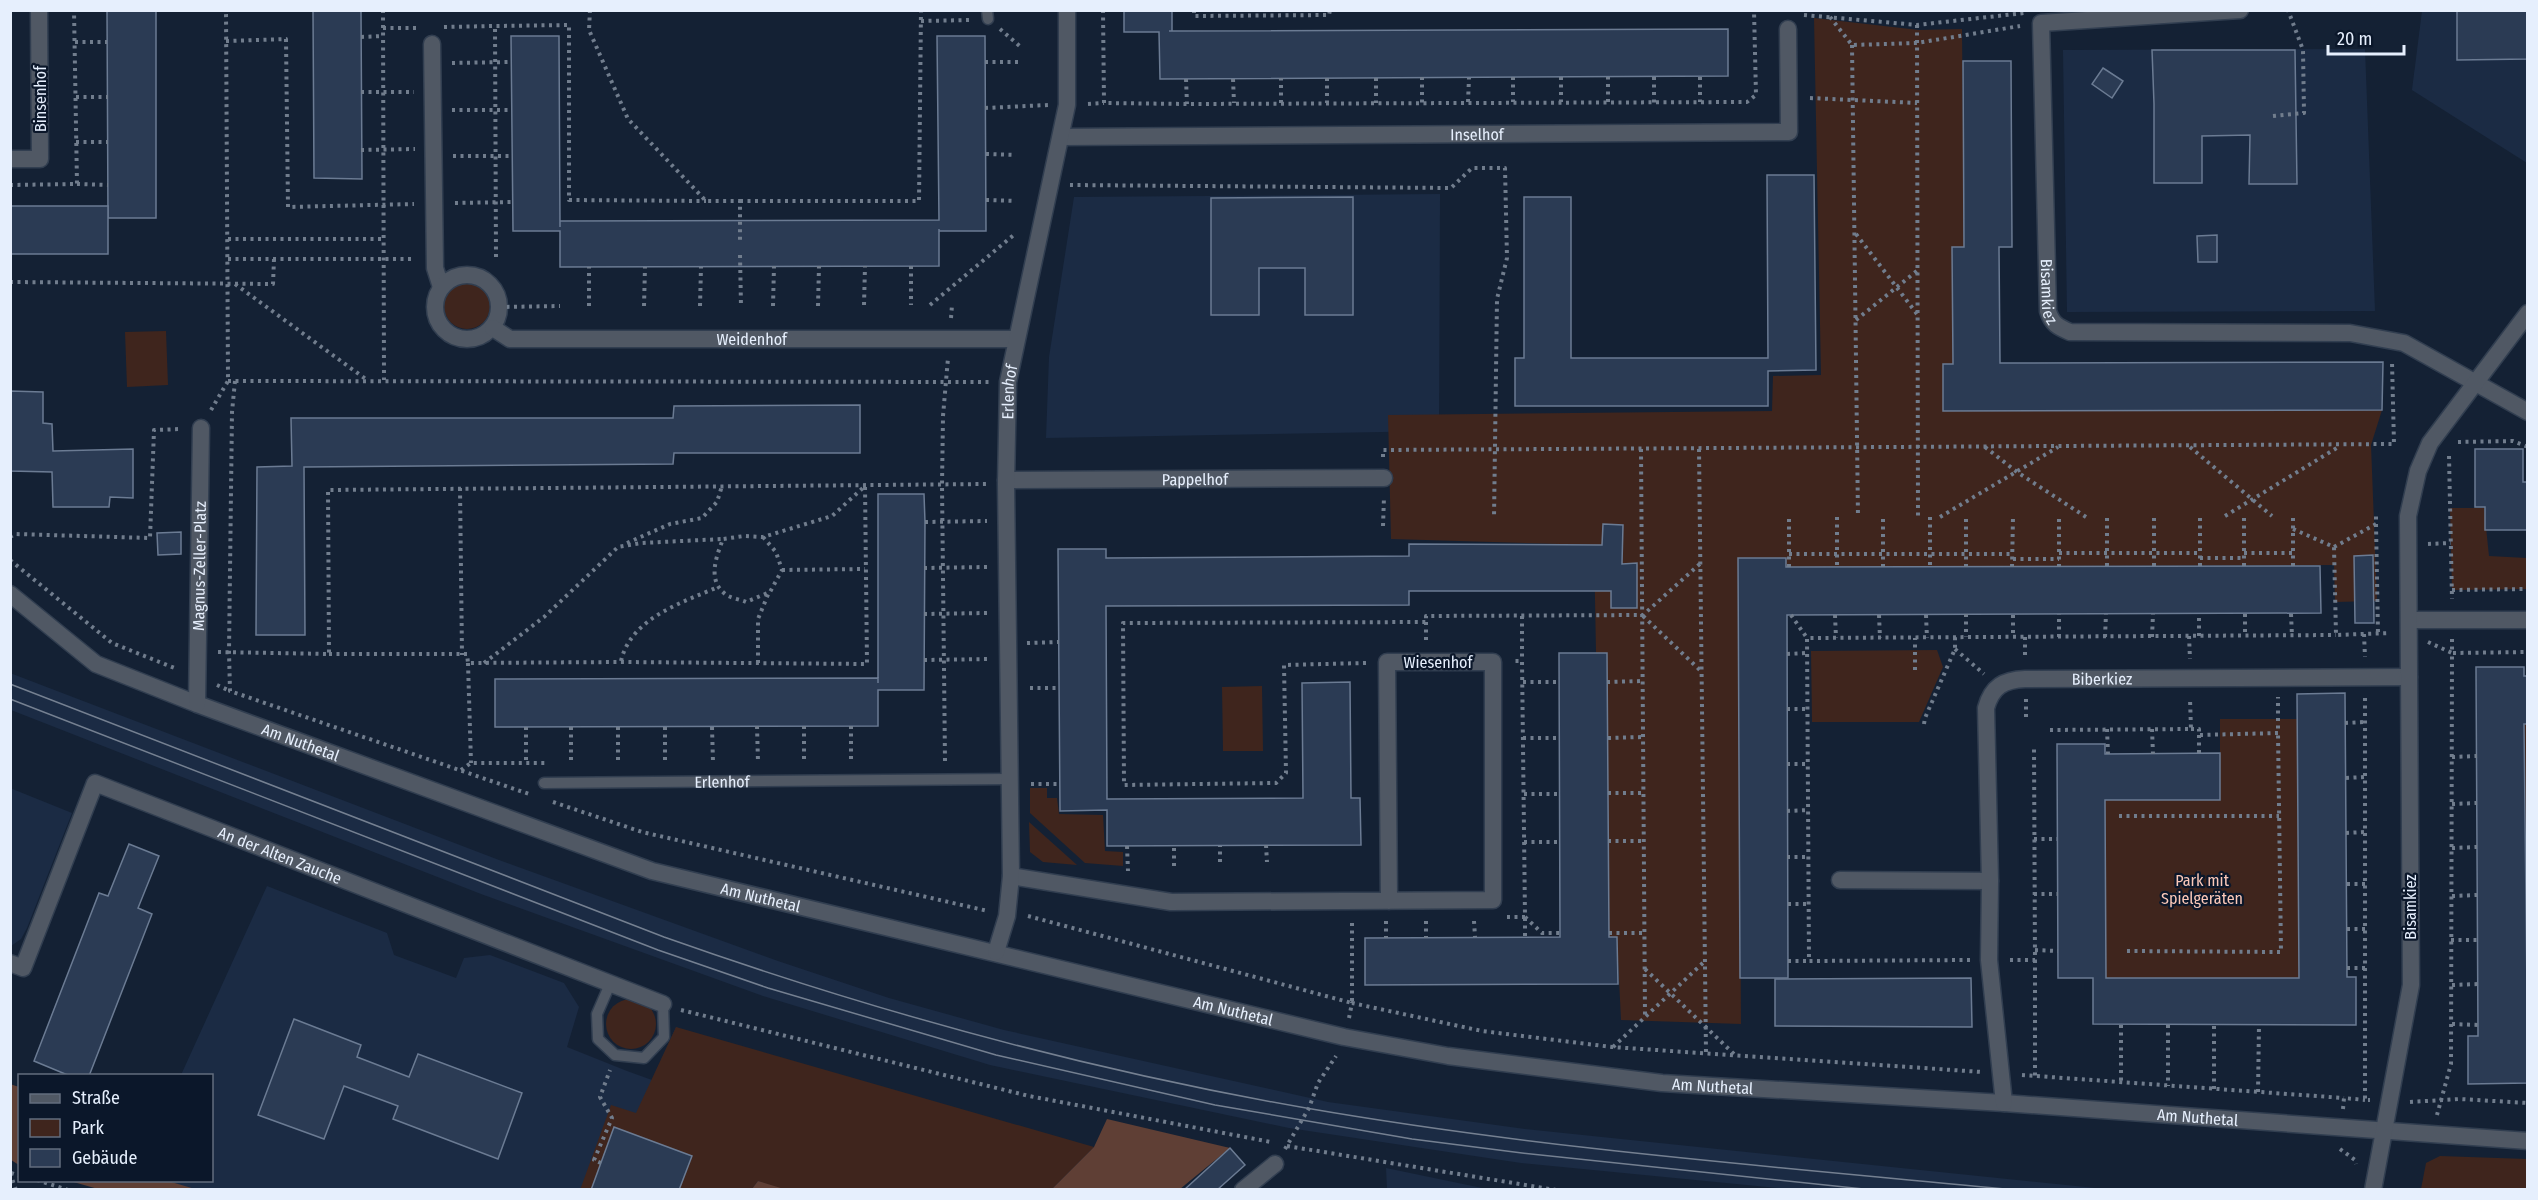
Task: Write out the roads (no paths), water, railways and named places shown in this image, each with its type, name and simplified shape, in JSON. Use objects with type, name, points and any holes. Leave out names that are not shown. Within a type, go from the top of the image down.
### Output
[{"type":"street","name":"Binsenhof","points":[[10,159],[40,159],[39,10]]},
{"type":"street","name":"Erlenhof","points":[[996,952],[1007,916],[1016,782],[1007,613],[1008,382],[1067,105],[1067,10]]},
{"type":"street","name":"Bisamkiez","points":[[2240,10],[2036,17],[2048,311],[2056,326],[2070,332],[2350,333],[2404,343],[2475,384]]},
{"type":"street","name":"Inselhof","points":[[1061,137],[1789,132],[1788,30]]},
{"type":"street","points":[[432,44],[435,268],[441,287]]},
{"type":"street","points":[[463,275],[479,277],[492,286],[499,298],[500,312],[493,328],[484,336],[469,340],[454,337],[443,329],[435,313],[435,299],[441,287],[451,279],[463,275]]},
{"type":"street","name":"Bisamkiez","points":[[2373,1190],[2411,985],[2408,516],[2418,471],[2430,443],[2528,313]]},
{"type":"street","name":"Weidenhof","points":[[493,328],[510,339],[1016,339]]},
{"type":"street","points":[[2475,384],[2528,412]]},
{"type":"street","name":"Magnus-Zeller-Platz","points":[[197,704],[201,428]]},
{"type":"street","name":"Pappelhof","points":[[1006,482],[1384,478]]},
{"type":"street","name":"Am Nuthetal","points":[[10,594],[96,664],[197,704],[652,871],[1344,1037],[1448,1056],[1662,1083],[2004,1103],[2528,1141]]},
{"type":"street","points":[[2409,627],[2452,621],[2528,620]]},
{"type":"street","name":"Wiesenhof","points":[[1011,876],[1171,902],[1389,901],[1494,900],[1493,662],[1387,662],[1389,901]]},
{"type":"street","name":"Biberkiez","points":[[1990,881],[1986,708],[1989,696],[1997,686],[2018,679],[2409,677]]},
{"type":"street","name":"An der Alten Zauche","points":[[10,963],[23,968],[95,783],[663,1004]]},
{"type":"street","points":[[1840,880],[1990,881],[1989,960],[2004,1103]]},
{"type":"street","points":[[1243,1190],[1275,1164]]},
{"type":"lane","name":"Erlenhof","points":[[544,783],[1016,782]]},
{"type":"lane","points":[[610,984],[597,1014],[598,1039],[615,1055],[644,1058],[664,1037],[663,1004]]},
{"type":"tram line","points":[[10,684],[664,937],[901,1014],[1062,1057],[1224,1093],[1483,1135],[1660,1156],[2016,1190]]},
{"type":"tram line","points":[[10,699],[658,950],[768,988],[996,1055],[1215,1105],[1412,1139],[1522,1153],[1873,1190]]},
{"type":"park label","name":"Park mit Spielgeräten","points":[[2202,889]]}]
